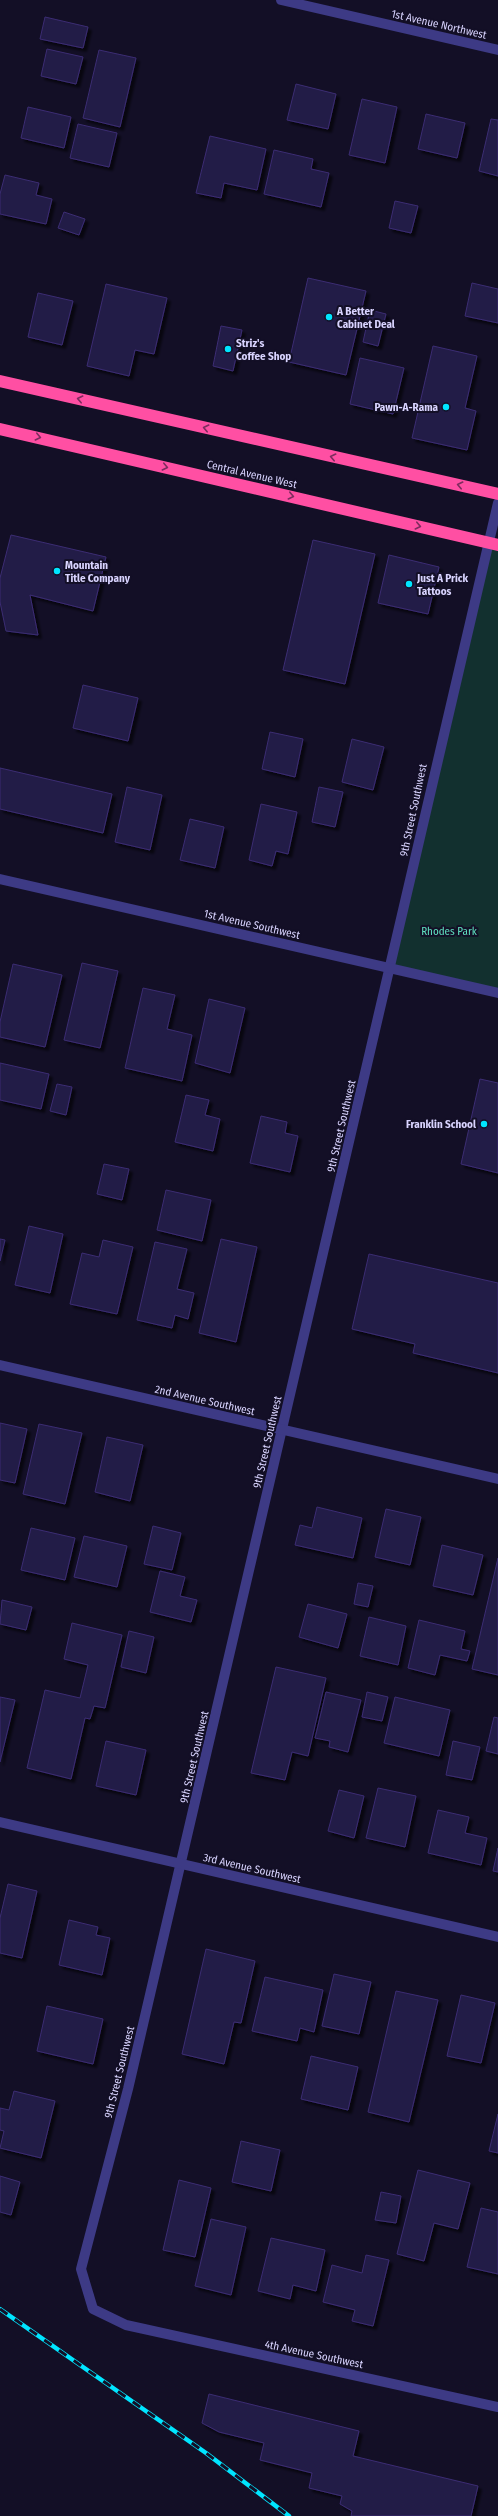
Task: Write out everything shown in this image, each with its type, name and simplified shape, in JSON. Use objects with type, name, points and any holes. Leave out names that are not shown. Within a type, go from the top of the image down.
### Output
[{"type":"highway","points":[[0,381],[498,494]]},
{"type":"highway","name":"Central Avenue West","points":[[0,429],[493,543]]},
{"type":"street","name":"1st Avenue Northwest","points":[[281,0],[498,50]]},
{"type":"street","name":"9th Street Southwest","points":[[126,2325],[93,2309],[81,2268],[128,2089],[391,968],[493,543],[498,503]]},
{"type":"street","name":"1st Avenue Southwest","points":[[0,878],[498,993]]},
{"type":"street","name":"2nd Avenue Southwest","points":[[0,1365],[498,1479]]},
{"type":"street","name":"3rd Avenue Southwest","points":[[0,1822],[498,1937]]},
{"type":"street","name":"4th Avenue Southwest","points":[[126,2325],[498,2407]]},
{"type":"green space","name":"Rhodes Park","points":[[487,542],[498,545],[498,993],[391,968]]},
{"type":"building","points":[[45,17],[88,27],[83,48],[40,39]]},
{"type":"building","points":[[47,49],[83,57],[76,84],[41,76]]},
{"type":"building","points":[[99,50],[136,58],[120,127],[83,118]]},
{"type":"building","points":[[296,84],[336,94],[328,129],[287,120]]},
{"type":"building","points":[[362,99],[397,107],[385,163],[349,155]]},
{"type":"building","points":[[28,107],[71,117],[64,148],[21,138]]},
{"type":"building","points":[[426,114],[465,123],[457,158],[418,149]]},
{"type":"building","points":[[491,119],[498,120],[498,176],[479,171]]},
{"type":"building","points":[[78,124],[117,133],[109,167],[70,158]]},
{"type":"building","points":[[210,136],[266,149],[257,190],[224,183],[221,198],[196,193]]},
{"type":"building","points":[[274,150],[313,159],[311,169],[329,173],[321,207],[264,194]]},
{"type":"building","points":[[5,175],[39,183],[36,195],[52,199],[46,224],[0,214],[0,194]]},
{"type":"building","points":[[395,201],[418,206],[411,233],[389,228]]},
{"type":"building","points":[[64,212],[85,219],[79,235],[58,228]]},
{"type":"building","points":[[308,278],[366,291],[346,375],[289,362]]},
{"type":"building","points":[[472,283],[498,289],[498,323],[465,316]]},
{"type":"building","points":[[106,284],[167,298],[154,354],[135,350],[129,376],[87,366]]},
{"type":"building","points":[[38,293],[73,301],[62,345],[28,337]]},
{"type":"building","points":[[370,310],[386,314],[378,346],[363,342]]},
{"type":"building","points":[[221,326],[242,330],[233,371],[213,366]]},
{"type":"building","points":[[433,346],[477,356],[465,408],[476,411],[467,450],[412,438]]},
{"type":"building","points":[[360,358],[404,368],[393,414],[350,404]]},
{"type":"building","points":[[11,535],[106,557],[93,611],[30,595],[38,635],[6,631],[0,602],[0,578]]},
{"type":"building","points":[[313,540],[375,554],[345,684],[283,670]]},
{"type":"building","points":[[389,555],[439,567],[428,614],[378,603]]},
{"type":"building","points":[[83,685],[138,698],[128,741],[73,728]]},
{"type":"building","points":[[270,732],[303,739],[295,777],[262,769]]},
{"type":"building","points":[[352,739],[384,747],[373,790],[342,782]]},
{"type":"building","points":[[0,768],[112,794],[103,833],[0,809]]},
{"type":"building","points":[[127,787],[162,795],[150,850],[115,842]]},
{"type":"building","points":[[319,787],[343,792],[335,827],[312,822]]},
{"type":"building","points":[[261,804],[297,812],[288,854],[276,851],[272,866],[249,860]]},
{"type":"building","points":[[190,819],[224,827],[215,868],[180,860]]},
{"type":"building","points":[[82,963],[118,971],[100,1048],[64,1040]]},
{"type":"building","points":[[13,964],[62,975],[45,1047],[0,1037],[0,1022]]},
{"type":"building","points":[[143,988],[175,995],[167,1029],[192,1035],[182,1081],[125,1068]]},
{"type":"building","points":[[209,999],[245,1008],[230,1073],[195,1063]]},
{"type":"building","points":[[0,1063],[49,1074],[41,1109],[0,1100]]},
{"type":"building","name":"Franklin School","points":[[480,1079],[498,1083],[498,1173],[461,1164]]},
{"type":"building","points":[[57,1084],[72,1087],[66,1115],[50,1111]]},
{"type":"building","points":[[186,1095],[209,1100],[205,1115],[220,1119],[213,1151],[175,1142]]},
{"type":"building","points":[[261,1116],[287,1122],[285,1133],[298,1136],[290,1172],[250,1163]]},
{"type":"building","points":[[104,1164],[129,1169],[122,1200],[97,1194]]},
{"type":"building","points":[[166,1190],[211,1200],[202,1241],[157,1230]]},
{"type":"building","points":[[29,1226],[63,1234],[50,1293],[15,1285]]},
{"type":"building","points":[[0,1239],[5,1240],[0,1261]]},
{"type":"building","points":[[221,1239],[257,1247],[236,1342],[199,1333]]},
{"type":"building","points":[[103,1240],[133,1247],[117,1314],[70,1304],[82,1253],[99,1257]]},
{"type":"building","points":[[155,1242],[187,1249],[177,1289],[194,1293],[188,1319],[175,1315],[172,1328],[137,1320]]},
{"type":"building","points":[[369,1254],[498,1283],[498,1373],[413,1353],[415,1344],[352,1329]]},
{"type":"building","points":[[0,1423],[27,1429],[15,1483],[0,1480]]},
{"type":"building","points":[[39,1424],[82,1433],[65,1504],[23,1494]]},
{"type":"building","points":[[107,1437],[143,1445],[130,1501],[95,1492]]},
{"type":"building","points":[[317,1507],[362,1518],[353,1558],[295,1545],[300,1525],[312,1528]]},
{"type":"building","points":[[386,1509],[421,1517],[410,1565],[375,1557]]},
{"type":"building","points":[[153,1526],[181,1533],[172,1570],[144,1564]]},
{"type":"building","points":[[31,1528],[75,1538],[65,1580],[21,1570]]},
{"type":"building","points":[[84,1536],[127,1546],[117,1587],[74,1577]]},
{"type":"building","points":[[442,1545],[483,1555],[473,1595],[433,1586]]},
{"type":"building","points":[[498,1558],[498,1675],[472,1669]]},
{"type":"building","points":[[160,1571],[185,1577],[180,1596],[197,1600],[191,1622],[150,1612]]},
{"type":"building","points":[[358,1583],[373,1586],[368,1607],[354,1604]]},
{"type":"building","points":[[2,1600],[32,1607],[26,1630],[0,1624]]},
{"type":"building","points":[[308,1604],[347,1614],[338,1648],[299,1637]]},
{"type":"building","points":[[369,1617],[406,1626],[398,1665],[360,1656]]},
{"type":"building","points":[[419,1620],[465,1631],[461,1649],[470,1651],[467,1661],[440,1655],[435,1675],[408,1668]]},
{"type":"building","points":[[72,1623],[122,1635],[105,1708],[94,1706],[90,1719],[85,1718],[71,1779],[27,1768],[45,1690],[80,1698],[88,1665],[64,1659]]},
{"type":"building","points":[[129,1631],[154,1637],[146,1673],[121,1667]]},
{"type":"building","points":[[276,1667],[326,1678],[308,1756],[292,1752],[285,1780],[251,1773]]},
{"type":"building","points":[[326,1692],[361,1700],[348,1752],[329,1747],[330,1741],[315,1738]]},
{"type":"building","points":[[367,1692],[388,1697],[382,1721],[362,1717]]},
{"type":"building","points":[[0,1697],[15,1700],[0,1762]]},
{"type":"building","points":[[395,1697],[450,1710],[439,1756],[384,1743]]},
{"type":"building","points":[[494,1717],[498,1718],[498,1754],[486,1751]]},
{"type":"building","points":[[106,1741],[146,1750],[136,1795],[96,1786]]},
{"type":"building","points":[[453,1741],[480,1747],[472,1780],[446,1775]]},
{"type":"building","points":[[378,1788],[416,1796],[405,1847],[366,1838]]},
{"type":"building","points":[[339,1790],[364,1796],[354,1838],[328,1831]]},
{"type":"building","points":[[438,1810],[469,1817],[465,1833],[487,1838],[481,1865],[428,1853]]},
{"type":"building","points":[[498,1848],[498,1872],[493,1871]]},
{"type":"building","points":[[8,1884],[37,1891],[22,1958],[0,1953],[0,1918]]},
{"type":"building","points":[[69,1920],[98,1927],[96,1935],[110,1938],[102,1975],[59,1965]]},
{"type":"building","points":[[206,1949],[255,1961],[241,2023],[234,2022],[224,2064],[182,2054]]},
{"type":"building","points":[[334,1974],[371,1982],[359,2034],[322,2026]]},
{"type":"building","points":[[265,1977],[323,1990],[314,2032],[300,2028],[297,2041],[252,2031]]},
{"type":"building","points":[[396,1991],[438,2000],[409,2122],[368,2112]]},
{"type":"building","points":[[461,1995],[495,2003],[481,2063],[447,2056]]},
{"type":"building","points":[[47,2006],[103,2019],[93,2064],[37,2051]]},
{"type":"building","points":[[311,2056],[358,2067],[348,2110],[301,2099]]},
{"type":"building","points":[[14,2091],[55,2101],[41,2158],[0,2148],[4,2131],[0,2130],[0,2108],[9,2110]]},
{"type":"building","points":[[498,2114],[498,2153],[489,2151]]},
{"type":"building","points":[[241,2141],[280,2150],[271,2191],[232,2182]]},
{"type":"building","points":[[418,2170],[470,2183],[458,2229],[434,2223],[424,2261],[397,2254]]},
{"type":"building","points":[[0,2176],[20,2182],[11,2215],[0,2212]]},
{"type":"building","points":[[179,2180],[211,2188],[195,2257],[163,2250]]},
{"type":"building","points":[[381,2192],[401,2196],[396,2223],[375,2220]]},
{"type":"building","points":[[481,2208],[498,2212],[498,2274],[467,2267]]},
{"type":"building","points":[[211,2219],[246,2227],[231,2295],[195,2286]]},
{"type":"building","points":[[271,2238],[325,2250],[316,2291],[293,2285],[290,2299],[258,2291]]},
{"type":"building","points":[[366,2255],[389,2260],[373,2326],[352,2321],[355,2310],[323,2302],[332,2265],[362,2273]]},
{"type":"building","points":[[209,2394],[359,2431],[353,2456],[478,2486],[471,2516],[351,2516],[352,2511],[340,2504],[342,2496],[309,2488],[312,2473],[260,2460],[264,2443],[219,2432],[202,2423]]},
{"type":"railway","points":[[0,2309],[206,2453],[289,2516]]},
{"type":"place","name":"A Better Cabinet Deal","points":[[329,317]]},
{"type":"place","name":"Striz's Coffee Shop","points":[[228,349]]},
{"type":"place","name":"Pawn-A-Rama","points":[[446,407]]},
{"type":"place","name":"Mountain Title Company","points":[[57,571]]},
{"type":"place","name":"Just A Prick Tattoos","points":[[409,584]]},
{"type":"place","name":"Franklin School","points":[[484,1124]]}]
